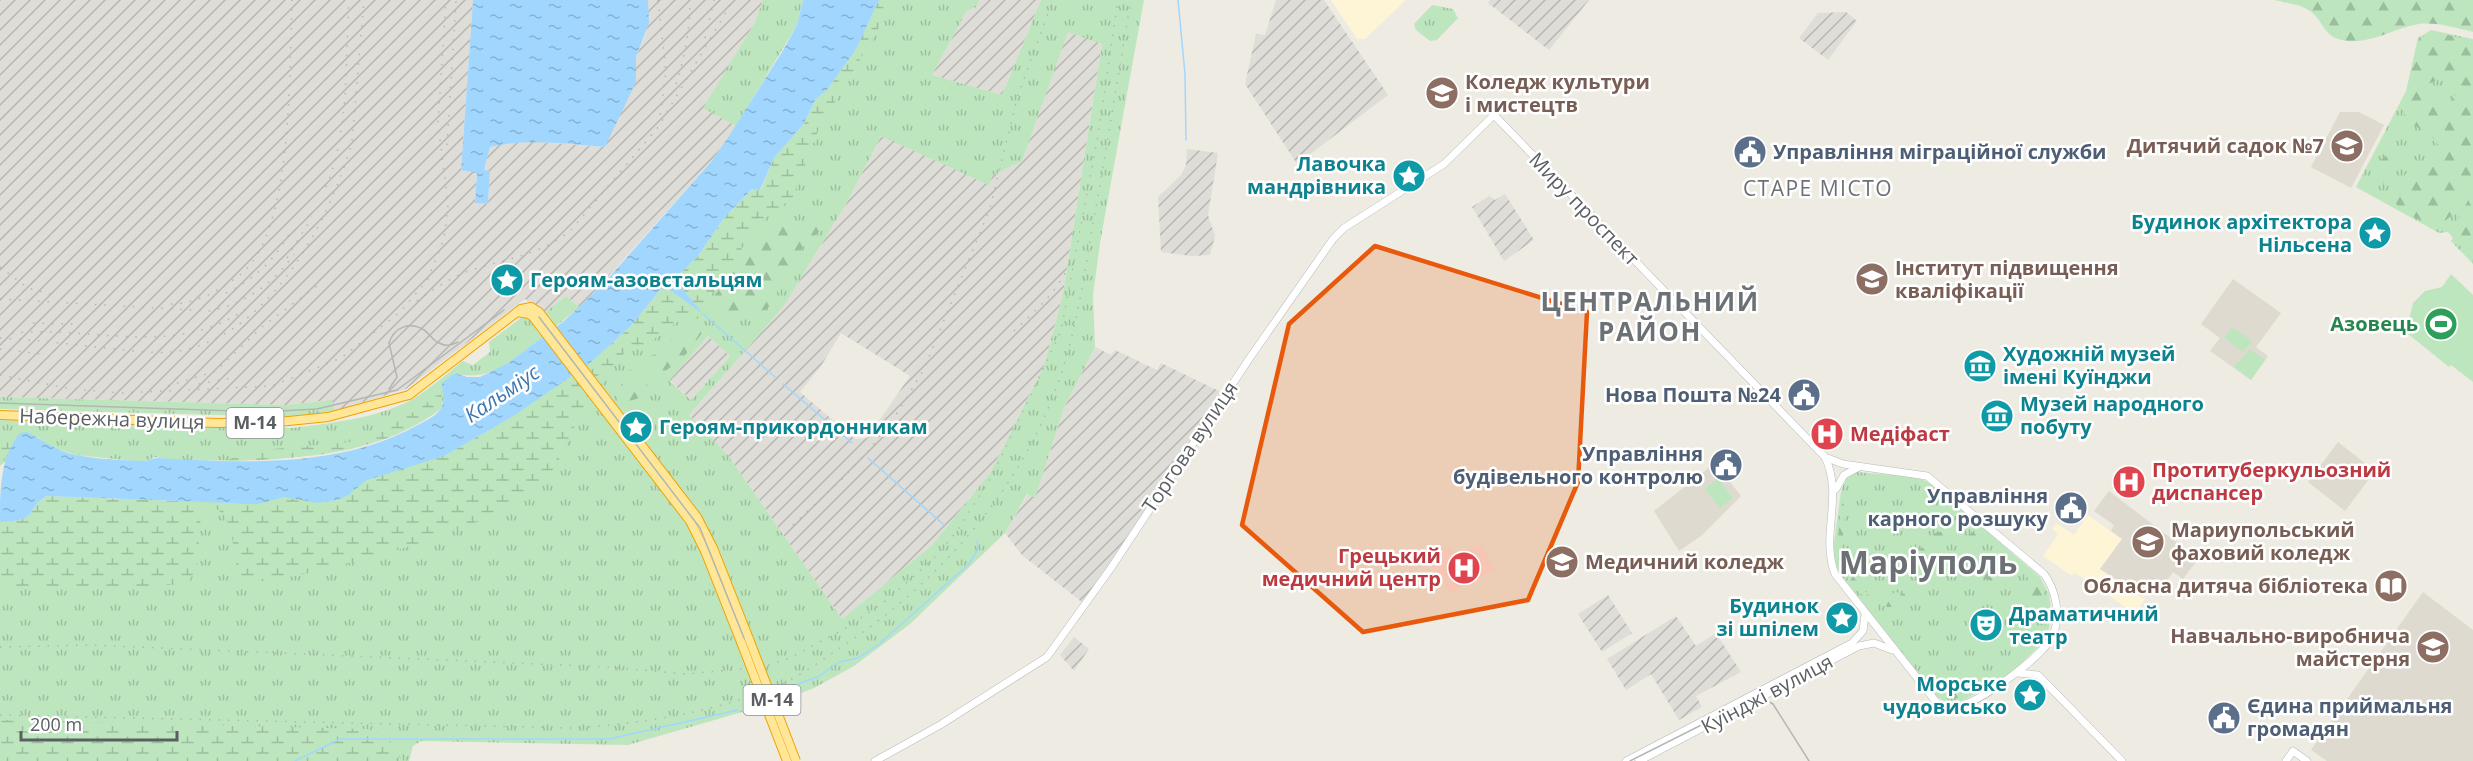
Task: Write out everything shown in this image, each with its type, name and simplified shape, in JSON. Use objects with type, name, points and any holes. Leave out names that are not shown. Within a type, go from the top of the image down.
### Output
[{"type":"highway","name":"Набережна вулиця","points":[[0,415],[217,423],[279,422],[328,417],[385,404],[409,394],[516,312],[531,307],[601,399],[690,507],[745,641]]},
{"type":"highway","name":"М-14","points":[[745,641],[787,761]]},
{"type":"highway","name":"М-14","points":[[745,641],[796,761]]},
{"type":"main road","name":"Миру проспект","points":[[1494,115],[1826,457],[1838,463],[1927,476],[2044,574],[2054,592],[2056,617],[2053,635],[2038,653],[2016,674],[1959,707],[1945,707],[1927,693],[1839,581],[1832,567],[1829,551],[1835,492],[1826,457]]},
{"type":"main road","name":"Торгова вулиця","points":[[875,761],[957,715],[1047,657],[1111,568],[1172,472],[1333,238],[1344,228],[1444,164],[1494,115]]},
{"type":"main road","points":[[1835,492],[1844,475],[1860,467]]},
{"type":"main road","name":"Куїнджі вулиця","points":[[1626,761],[1852,643],[1863,631],[1864,614]]},
{"type":"main road","name":"Куїнджі вулиця","points":[[1639,761],[1859,646],[1879,644],[1896,654]]},
{"type":"main road","points":[[2038,653],[2036,663],[2038,675]]},
{"type":"main road","points":[[2016,674],[2025,672],[2038,675],[2122,761]]},
{"type":"main road","points":[[2286,761],[2293,751],[2307,761]]},
{"type":"highlighted area","points":[[1375,246],[1587,312],[1578,482],[1528,600],[1363,632],[1242,525],[1289,324]]},
{"type":"shaded area","points":[[0,0],[473,0],[461,169],[477,173],[475,203],[488,204],[490,172],[483,171],[490,147],[513,141],[529,141],[605,147],[636,68],[636,57],[646,33],[648,0],[763,0],[755,22],[704,108],[736,126],[711,162],[588,299],[579,307],[566,296],[543,314],[525,299],[406,389],[335,411],[331,400],[286,405],[0,397]]},
{"type":"shaded area","points":[[980,0],[1041,0],[1002,95],[932,75],[966,12],[976,7]]},
{"type":"shaded area","points":[[1276,0],[1324,0],[1388,95],[1297,164],[1245,84],[1256,34],[1265,35]]},
{"type":"shaded area","points":[[1331,0],[1406,0],[1365,39],[1357,39]]},
{"type":"shaded area","points":[[1490,0],[1589,0],[1549,50],[1488,3]]},
{"type":"shaded area","points":[[1846,12],[1857,21],[1828,60],[1799,38],[1818,13]]},
{"type":"shaded area","points":[[1068,31],[1102,44],[1063,294],[1044,366],[990,473],[932,545],[842,619],[727,454],[689,415],[784,306],[846,204],[881,136],[993,175],[1022,161]],"holes":[[[841,333],[910,376],[867,438],[855,439],[800,392],[821,366]]]},
{"type":"shaded area","name":"Дитячий садок №7","points":[[2340,112],[2359,112],[2384,125],[2351,188],[2311,167]]},
{"type":"shaded area","points":[[1187,149],[1218,153],[1208,215],[1215,236],[1210,255],[1191,256],[1161,252],[1158,197],[1181,175],[1186,165]]},
{"type":"shaded area","points":[[1505,194],[1534,240],[1504,261],[1472,207],[1489,196],[1495,200]]},
{"type":"shaded area","points":[[2233,279],[2281,313],[2256,347],[2268,356],[2251,380],[2210,351],[2220,338],[2201,324]]},
{"type":"shaded area","points":[[708,336],[730,356],[691,400],[669,380]]},
{"type":"shaded area","points":[[1095,347],[1111,355],[1115,350],[1157,370],[1161,363],[1223,393],[1083,603],[1022,555],[1005,533],[1028,494],[1035,497],[1064,408]]},
{"type":"shaded area","points":[[2338,442],[2375,471],[2345,511],[2308,482]]},
{"type":"shaded area","points":[[1715,463],[1741,496],[1701,536],[1679,551],[1654,511]]},
{"type":"shaded area","name":"Мариупольський фаховий коледж","points":[[2109,491],[2198,559],[2183,579],[2173,572],[2156,596],[2146,589],[2140,596],[2100,569],[2122,539],[2111,531],[2114,525],[2094,511]]},
{"type":"shaded area","points":[[2088,515],[2122,539],[2100,569],[2145,599],[2135,614],[2090,582],[2074,573],[2072,576],[2043,556],[2058,534],[2052,529],[2056,523],[2074,535]]},
{"type":"shaded area","name":"Грецький медичний центр","points":[[1480,544],[1496,569],[1451,593],[1426,560],[1450,547],[1456,557]]},
{"type":"shaded area","points":[[2423,592],[2473,630],[2473,761],[2327,761],[2311,750]]},
{"type":"shaded area","points":[[1608,595],[1632,633],[1602,652],[1578,614]]},
{"type":"shaded area","points":[[1676,616],[1696,646],[1716,633],[1741,672],[1696,696],[1702,707],[1679,720],[1651,674],[1626,690],[1607,659]]},
{"type":"shaded area","points":[[1074,637],[1089,649],[1074,671],[1060,655]]},
{"type":"green space","points":[[763,0],[803,0],[797,25],[736,126],[703,108],[755,22]]},
{"type":"green space","points":[[879,0],[980,0],[976,7],[966,12],[932,75],[1002,95],[1041,0],[1144,0],[1100,243],[1093,295],[1095,347],[1064,408],[1035,498],[1027,494],[1005,533],[910,624],[854,666],[814,688],[775,703],[716,550],[584,368],[697,305],[876,10]],"holes":[[[1068,32],[1102,44],[1063,294],[1044,366],[990,473],[932,545],[842,619],[727,454],[689,415],[784,306],[846,204],[881,136],[989,185],[993,175],[1022,161]],[[708,336],[730,356],[691,400],[669,381]]]},
{"type":"green space","points":[[879,0],[895,0],[818,131],[792,199],[772,212],[754,230],[713,292],[703,314],[696,320],[677,322],[647,344],[624,353],[599,387],[584,368],[630,327],[661,289],[667,287],[702,313],[682,288],[676,276],[698,256],[724,218],[752,189],[761,189],[774,158],[803,125],[816,99],[827,90],[856,49]]},
{"type":"green space","points":[[2275,0],[2473,0],[2473,32],[2440,25],[2419,24],[2369,39],[2348,41],[2329,34],[2314,14],[2306,9]]},
{"type":"green space","points":[[1432,5],[1453,9],[1458,18],[1437,40],[1430,41],[1416,30],[1414,24]]},
{"type":"green space","points":[[2431,30],[2473,39],[2473,264],[2451,241],[2453,238],[2448,232],[2439,233],[2356,187],[2406,91],[2418,38]]},
{"type":"green space","points":[[2432,31],[2473,41],[2473,180],[2456,212],[2440,225],[2410,215],[2397,205],[2394,199],[2398,183],[2404,175],[2431,159],[2439,149],[2436,140],[2411,123],[2402,111],[2419,39]],"holes":[[[2440,79],[2449,83],[2456,94],[2449,105],[2438,108],[2428,103],[2424,93],[2428,84]]]},
{"type":"green space","points":[[2389,153],[2397,158],[2396,171],[2383,183],[2379,185],[2373,183],[2373,170]]},
{"type":"green space","points":[[2473,191],[2473,246],[2456,230],[2455,225]]},
{"type":"green space","points":[[811,219],[820,220],[821,230],[802,248],[796,270],[781,281],[774,301],[765,310],[731,314],[716,308],[714,296],[740,262],[784,226]]},
{"type":"green space","name":"Азовець","points":[[2451,274],[2473,295],[2473,382],[2451,365],[2449,367],[2407,333],[2410,328],[2409,320],[2413,303],[2425,291],[2442,287]]},
{"type":"green space","points":[[566,296],[579,307],[554,328],[543,314]]},
{"type":"green space","points":[[521,318],[531,318],[544,336],[503,366],[492,371],[480,375],[454,373],[441,409],[325,454],[267,460],[173,461],[155,457],[143,462],[76,455],[53,448],[38,437],[0,466],[0,420],[293,428],[380,413],[414,398],[463,361],[473,365],[490,352],[489,342]]},
{"type":"green space","points":[[695,325],[701,327],[702,333],[683,358],[660,375],[649,372],[641,365],[643,358],[656,354],[675,337]]},
{"type":"green space","points":[[2232,327],[2252,341],[2243,352],[2224,338]]},
{"type":"green space","points":[[2250,349],[2265,360],[2251,380],[2234,367]]},
{"type":"green space","points":[[626,369],[640,376],[649,390],[644,396],[622,404],[617,399]]},
{"type":"green space","points":[[574,375],[694,532],[763,706],[628,745],[421,741],[413,746],[409,761],[0,761],[0,522],[180,501],[224,502]]},
{"type":"green space","points":[[574,375],[592,397],[550,474],[542,484],[521,500],[489,517],[448,533],[404,548],[315,572],[250,582],[239,575],[228,523],[216,509],[207,507],[201,513],[197,567],[188,583],[115,590],[0,587],[0,522],[22,519],[47,496],[258,504],[284,497],[318,503],[347,496],[367,480],[444,456],[515,415]]},
{"type":"green space","points":[[442,391],[441,409],[389,438],[336,452],[222,462],[251,451],[351,442],[418,410]]},
{"type":"green space","points":[[0,397],[286,405],[332,400],[335,411],[291,417],[0,409]]},
{"type":"green space","points":[[0,434],[16,437],[0,466]]},
{"type":"green space","points":[[1857,472],[1915,477],[1931,483],[2040,577],[2049,594],[2051,610],[2048,637],[2013,672],[1959,703],[1946,703],[1931,692],[1835,564],[1833,550],[1841,491],[1846,479]]},
{"type":"green space","points":[[1718,478],[1733,498],[1720,508],[1705,489]]},
{"type":"green space","points":[[1851,496],[1854,500],[1844,516],[1842,558],[1851,574],[1878,607],[1877,612],[1847,577],[1839,562],[1837,545],[1842,504]]},
{"type":"green space","points":[[1948,530],[1954,534],[1949,543],[1936,543],[1929,538],[1932,534]]},
{"type":"green space","points":[[1972,532],[1977,535],[1966,551],[1959,550],[1959,538],[1967,537]]},
{"type":"green space","points":[[1922,547],[1944,570],[1935,578],[1913,556]]},
{"type":"green space","points":[[1999,553],[2004,563],[2003,580],[1998,583],[1982,578],[1981,575]]},
{"type":"green space","points":[[2008,556],[2025,567],[2040,584],[2047,604],[2048,615],[2045,625],[2030,619],[2028,609],[2031,589],[2028,577],[2010,563]]},
{"type":"green space","points":[[1895,592],[1905,594],[1906,601],[1895,607],[1887,607],[1884,603]]},
{"type":"green space","points":[[1934,677],[1939,678],[1943,691],[1949,692],[1960,686],[1965,689],[1966,694],[1956,698],[1947,697],[1931,683]]},
{"type":"green space","points":[[0,720],[368,729],[386,736],[402,761],[0,761]]},
{"type":"water","points":[[473,0],[648,0],[649,23],[636,57],[636,82],[605,147],[533,142],[490,147],[484,170],[490,171],[488,204],[475,203],[477,173],[461,170]]},
{"type":"water","name":"Кальміус","points":[[803,0],[879,0],[856,49],[827,90],[816,99],[803,125],[774,158],[760,190],[752,189],[724,218],[698,256],[677,276],[682,288],[703,314],[667,288],[661,289],[630,327],[589,364],[515,415],[444,456],[367,480],[347,496],[337,500],[318,503],[284,497],[258,504],[47,496],[22,519],[0,522],[2,475],[8,453],[20,433],[27,432],[69,453],[108,459],[142,461],[158,458],[222,461],[289,460],[354,450],[385,440],[438,413],[443,404],[442,383],[455,373],[467,377],[480,377],[508,363],[564,321],[605,282],[711,162],[782,52],[797,25]]},
{"type":"waterway","points":[[1178,0],[1185,74],[1186,140]]},
{"type":"waterway","points":[[703,314],[775,377]]},
{"type":"waterway","points":[[783,384],[852,443]]},
{"type":"waterway","points":[[868,458],[944,525]]},
{"type":"waterway","points":[[774,698],[786,695],[800,683],[818,677],[839,662],[858,658],[879,644],[969,564],[978,549],[977,541]]},
{"type":"waterway","points":[[745,708],[761,703]]},
{"type":"waterway","points":[[295,761],[340,739],[609,739],[738,710]]},
{"type":"tram line","points":[[0,403],[262,412],[317,409],[397,390],[504,310]]},
{"type":"tram line","points":[[539,317],[700,528],[793,761]]},
{"type":"tram line","points":[[389,389],[397,377],[389,343],[391,337],[399,329],[408,326],[419,327],[442,344],[449,345],[458,342]]},
{"type":"tram line","points":[[1630,761],[1759,696],[1773,704],[1809,761]]},
{"type":"railway","points":[[171,304],[202,298],[232,281],[251,264],[265,240],[275,209],[282,175],[289,100],[292,0]]},
{"type":"railway","points":[[326,187],[334,165],[343,119],[349,0]]},
{"type":"railway","points":[[0,338],[143,352],[172,352],[206,343],[237,326],[264,302],[289,274],[310,242],[342,174],[352,142],[364,0]]},
{"type":"railway","points":[[0,375],[72,389],[121,393],[272,386],[341,358],[399,313],[427,281],[444,239],[448,205],[438,123],[446,0]]},
{"type":"railway","points":[[447,145],[456,0]]},
{"type":"railway","points":[[658,0],[666,72],[660,116]]},
{"type":"railway","points":[[676,84],[686,42],[690,0]]},
{"type":"railway","points":[[705,38],[714,0]]},
{"type":"railway","points":[[417,301],[438,286],[462,274],[538,249],[561,238],[571,230],[659,126],[733,0]]},
{"type":"railway","points":[[793,525],[871,448],[900,409],[924,369],[990,208],[1018,95],[1053,0]]},
{"type":"railway","points":[[0,647],[91,645],[608,667],[686,674],[762,667],[790,658],[846,628],[887,600],[936,556],[957,531],[992,476],[1061,331],[1098,135],[1118,0]]},
{"type":"railway","points":[[0,715],[574,728],[624,724],[722,705],[769,690],[806,671],[877,622],[945,561],[976,527],[1003,490],[1027,451],[1047,411],[1063,368],[1077,314],[1131,0]]},
{"type":"railway","points":[[287,258],[312,217]]},
{"type":"railway","points":[[226,293],[263,268],[291,231]]},
{"type":"railway","points":[[0,299],[209,311],[235,303],[257,291],[277,275],[294,254]]},
{"type":"railway","points":[[1014,331],[1053,291],[1070,262]]},
{"type":"railway","points":[[0,267],[28,288],[58,296]]},
{"type":"railway","points":[[168,386],[216,371],[263,326],[317,286]]},
{"type":"railway","points":[[12,333],[161,336],[190,333],[218,324],[246,309]]},
{"type":"railway","points":[[33,323],[75,324]]},
{"type":"railway","points":[[0,349],[41,354]]},
{"type":"railway","points":[[199,384],[232,378]]},
{"type":"place","name":"Коледж культури і мистецтв","points":[[1442,93]]},
{"type":"place","name":"Дитячий садок №7","points":[[2347,146]]},
{"type":"place","name":"Управління міграційної служби","points":[[1750,152]]},
{"type":"place","name":"Лавочка мандрівника","points":[[1409,176]]},
{"type":"place","name":"Будинок архітектора Нільсена","points":[[2375,233]]},
{"type":"place","name":"Інститут підвищення кваліфікації","points":[[1872,279]]},
{"type":"place","name":"Героям-азовстальцям","points":[[507,280]]},
{"type":"place","name":"Азовець","points":[[2441,324]]},
{"type":"place","name":"Художній музей імені Куїнджи","points":[[1980,366]]},
{"type":"place","name":"Нова Пошта №24","points":[[1804,395]]},
{"type":"place","name":"Музей народного побуту","points":[[1997,416]]},
{"type":"place","name":"Героям-прикордонникам","points":[[636,427]]},
{"type":"place","name":"Медіфаст","points":[[1827,434]]},
{"type":"place","name":"Управління будівельного контролю","points":[[1726,465]]},
{"type":"place","name":"Протитуберкульозний диспансер","points":[[2129,482]]},
{"type":"place","name":"Управління карного розшуку","points":[[2071,508]]},
{"type":"place","name":"Мариупольський фаховий коледж","points":[[2148,542]]},
{"type":"place","name":"Медичний коледж","points":[[1562,562]]},
{"type":"place","name":"Грецький медичний центр","points":[[1464,568]]},
{"type":"place","name":"Обласна дитяча бібліотека","points":[[2391,586]]},
{"type":"place","name":"Будинок зі шпілем","points":[[1842,618]]},
{"type":"place","name":"Драматичний театр","points":[[1986,625]]},
{"type":"place","name":"Навчально-виробнича майстерня","points":[[2433,647]]},
{"type":"place","name":"Морське чудовисько","points":[[2030,695]]},
{"type":"place","name":"Єдина приймальня громадян","points":[[2224,718]]},
{"type":"district","name":"СТАРЕ МІСТО","points":[[1818,189]]},
{"type":"district","name":"ЦЕНТРАЛЬНИЙ РАЙОН","points":[[1650,317]]},
{"type":"district","name":"Маріуполь","points":[[1928,563]]}]
